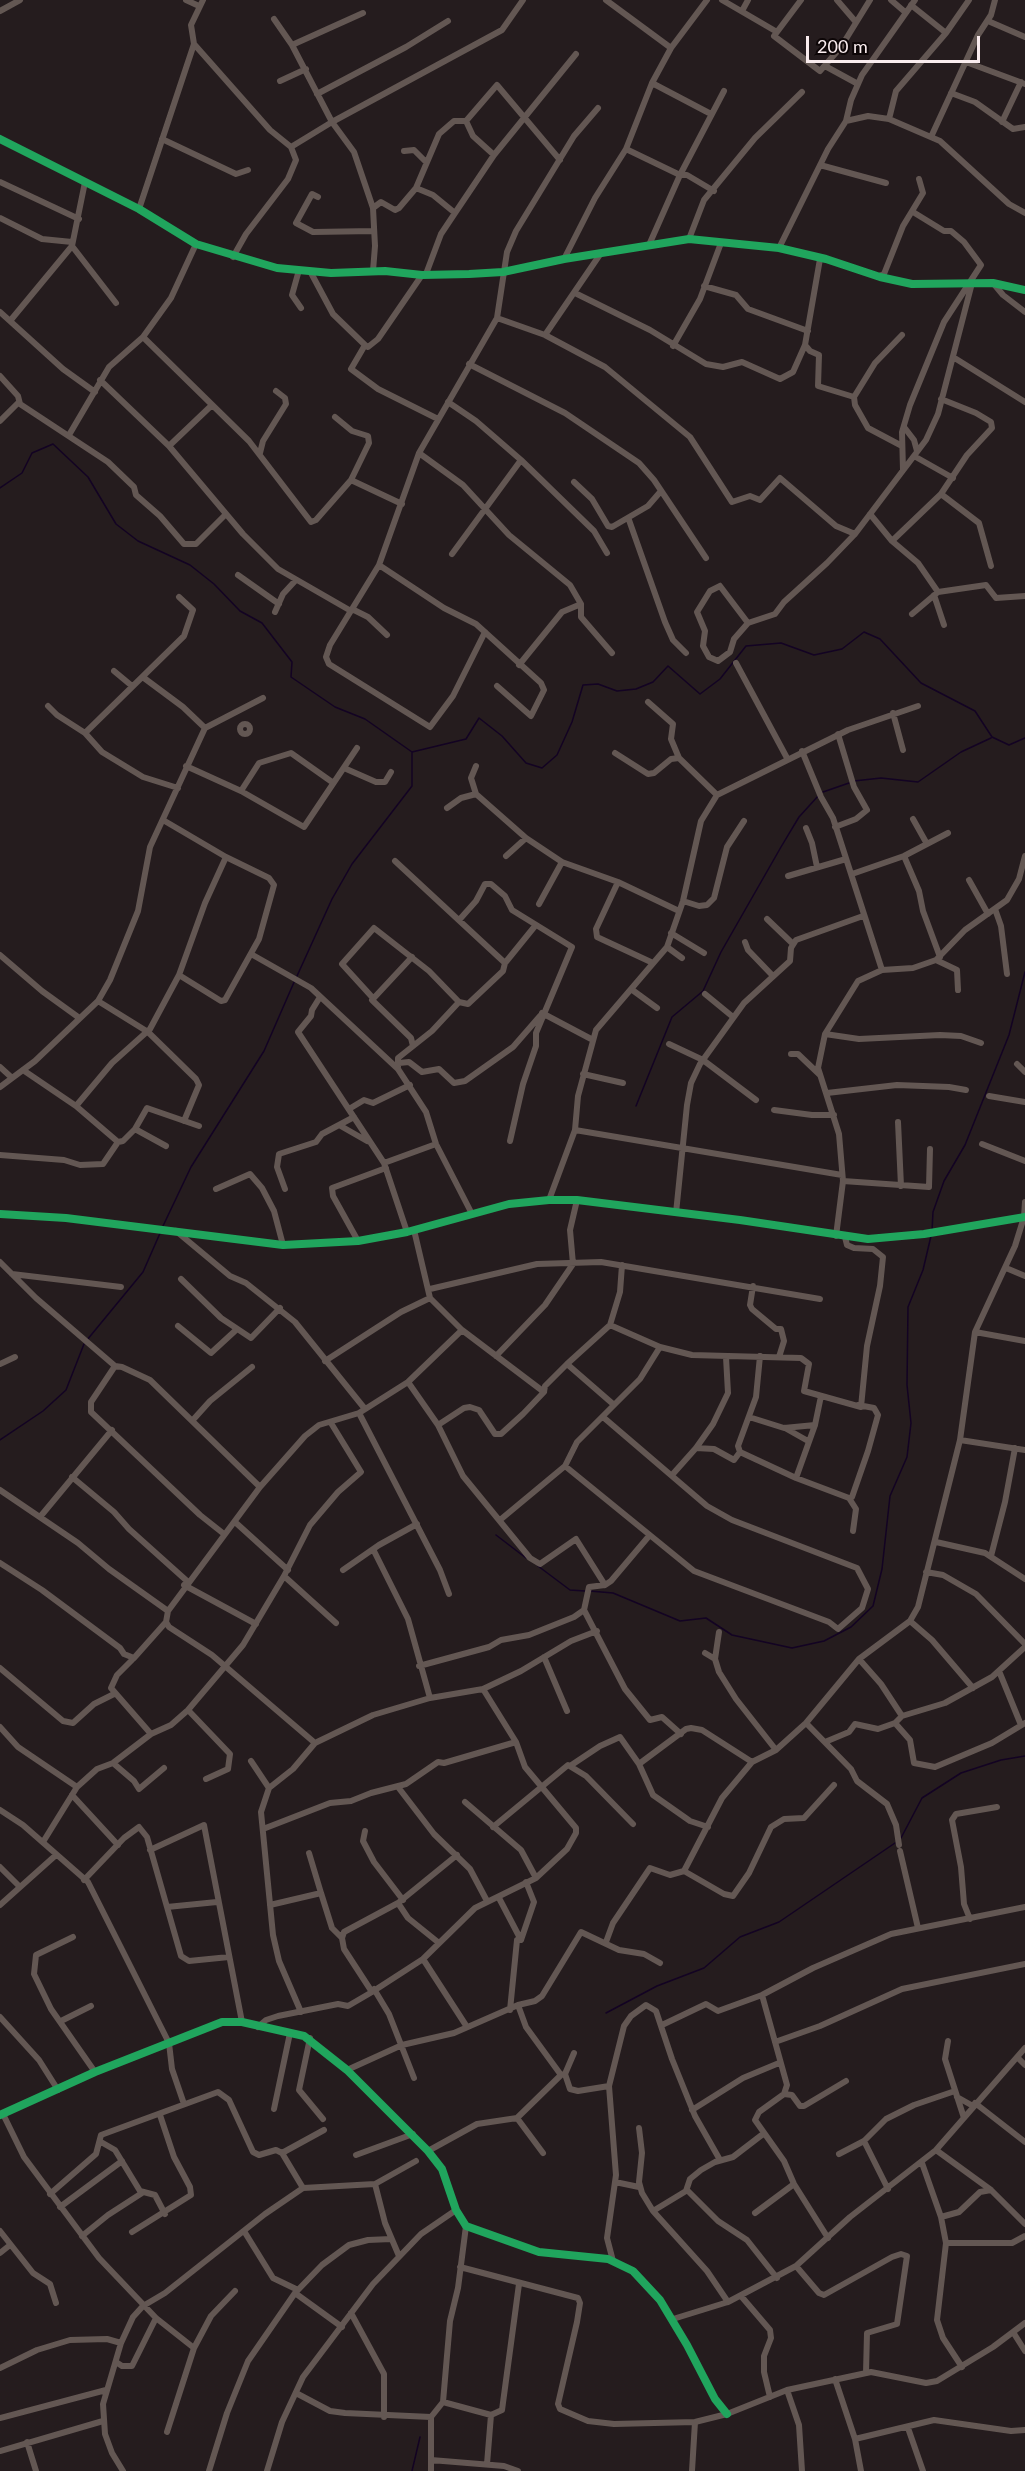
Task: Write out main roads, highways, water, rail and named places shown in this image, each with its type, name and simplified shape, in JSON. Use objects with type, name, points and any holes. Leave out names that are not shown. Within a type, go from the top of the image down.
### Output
[{"type":"waterway","points":[[0,488],[22,473],[32,453],[53,444],[88,477],[116,524],[138,541],[190,565],[214,584],[240,611],[262,623],[292,662],[291,677],[335,707],[365,719],[412,752]]},
{"type":"waterway","points":[[412,752],[466,739],[479,718],[502,736],[526,763],[542,768],[557,755],[572,722],[583,685],[598,684],[617,691],[636,689],[653,682],[668,666],[700,694],[720,679],[746,646],[781,643],[814,655],[842,649],[864,632],[880,639],[921,683],[975,711],[992,737],[1009,745],[1025,738]]},
{"type":"waterway","points":[[854,781],[881,778],[918,782],[961,752],[991,738]]},
{"type":"waterway","points":[[297,976],[332,899],[352,864],[412,786],[412,752]]},
{"type":"waterway","points":[[823,792],[849,783]]},
{"type":"waterway","points":[[636,1106],[672,1017],[703,991],[721,952],[781,847],[799,817],[819,795]]},
{"type":"waterway","points":[[932,1231],[933,1212],[944,1181],[965,1145],[1009,1035],[1025,972]]},
{"type":"waterway","points":[[163,1226],[191,1167],[264,1051],[295,980]]},
{"type":"waterway","points":[[87,1340],[143,1272],[161,1231]]},
{"type":"waterway","points":[[590,1591],[613,1593],[680,1621],[706,1618],[732,1635],[792,1648],[824,1641],[851,1627],[873,1606],[882,1569],[890,1496],[907,1457],[911,1423],[907,1385],[908,1307],[923,1270],[931,1236]]},
{"type":"waterway","points":[[0,1440],[43,1411],[66,1390],[84,1344]]},
{"type":"waterway","points":[[496,1535],[526,1558]]},
{"type":"waterway","points":[[538,1566],[570,1590],[585,1591]]},
{"type":"waterway","points":[[901,1838],[922,1798],[961,1773],[1001,1760],[1025,1756]]},
{"type":"waterway","points":[[606,2013],[657,1986],[704,1968],[740,1937],[779,1922],[895,1843]]},
{"type":"waterway","points":[[412,2471],[420,2437]]}]
